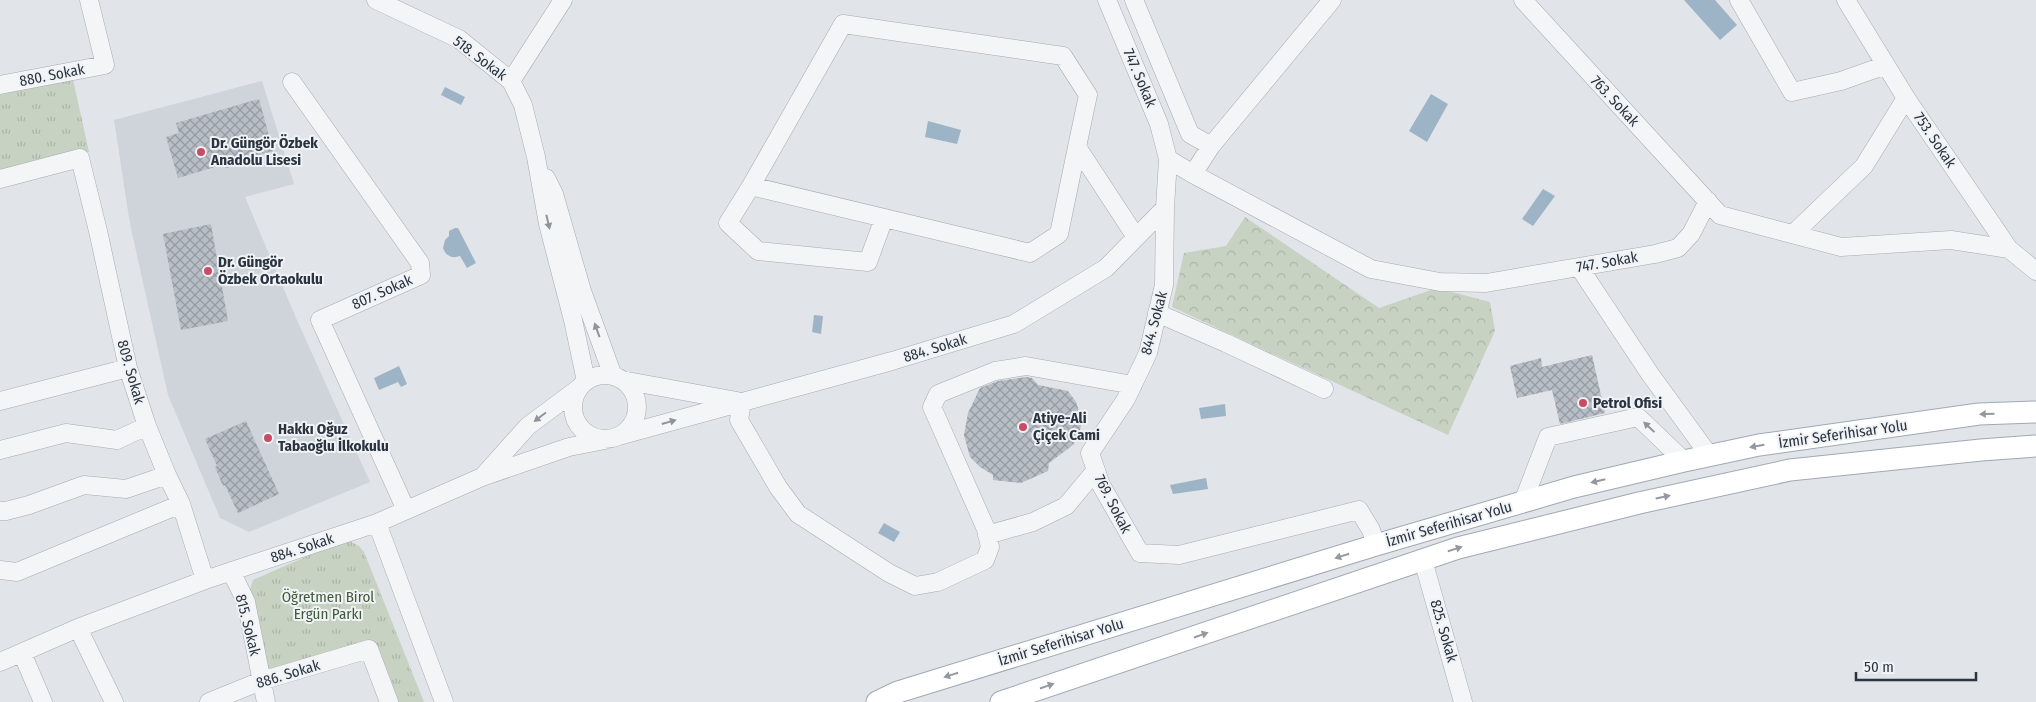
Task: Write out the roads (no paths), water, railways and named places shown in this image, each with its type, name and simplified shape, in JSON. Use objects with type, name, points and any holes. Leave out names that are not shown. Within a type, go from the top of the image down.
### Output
[{"type":"main road","name":"İzmir Seferihisar Yolu","points":[[877,702],[898,692],[1376,545],[1574,487],[1684,460],[1759,446],[1979,414],[2036,412]]},
{"type":"main road","name":"İzmir Seferihisar Yolu","points":[[1001,702],[1458,548],[1639,503],[1790,470],[2036,446]]},
{"type":"street","name":"880. Sokak","points":[[0,85],[105,64],[89,0]]},
{"type":"street","name":"518. Sokak","points":[[376,0],[459,39],[511,81],[523,105],[536,157],[548,224],[574,320],[582,385]]},
{"type":"street","points":[[511,81],[563,0]]},
{"type":"street","name":"747. Sokak","points":[[1107,0],[1159,124],[1168,158]]},
{"type":"street","points":[[1134,0],[1190,134],[1211,146]]},
{"type":"street","points":[[1165,208],[1168,158],[1193,174],[1211,146],[1332,0]]},
{"type":"street","name":"763. Sokak","points":[[1523,0],[1708,201]]},
{"type":"street","points":[[1739,0],[1792,92],[1841,81],[1886,65]]},
{"type":"street","name":"753. Sokak","points":[[1846,0],[1906,98],[2009,249],[2036,271]]},
{"type":"street","points":[[751,186],[1030,253],[1059,234],[1088,95],[1064,56],[843,24],[728,223],[758,251],[868,262],[884,218]]},
{"type":"street","name":"807. Sokak","points":[[292,82],[420,263],[421,275],[320,320],[406,510]]},
{"type":"street","points":[[1793,234],[1864,166],[1906,98]]},
{"type":"street","points":[[1077,147],[1136,237]]},
{"type":"street","name":"518. Sokak","points":[[536,157],[554,194],[582,291],[618,378]]},
{"type":"street","name":"809. Sokak","points":[[0,179],[80,158],[128,368],[147,426],[166,475],[181,504],[205,580]]},
{"type":"street","name":"747. Sokak","points":[[1193,174],[1371,269],[1440,282],[1486,283],[1655,254],[1678,248],[1691,234],[1708,201]]},
{"type":"street","points":[[1708,201],[1720,215],[1842,247],[1951,240],[2009,249]]},
{"type":"street","name":"884. Sokak","points":[[0,662],[78,628],[205,580],[377,523],[482,477],[568,448],[614,438],[892,361],[1014,324],[1106,268],[1165,208]]},
{"type":"street","name":"844. Sokak","points":[[1090,454],[1126,399],[1148,353],[1164,285],[1165,208]]},
{"type":"street","points":[[1579,267],[1650,374],[1710,456]]},
{"type":"street","points":[[1157,314],[1226,343],[1324,389]]},
{"type":"street","points":[[482,477],[528,426],[594,377],[618,378],[742,402],[739,420],[778,487],[798,514],[889,573],[915,586],[938,582],[985,560],[990,547],[988,535],[932,407],[938,394],[995,371],[1026,366],[1133,385]]},
{"type":"street","points":[[0,401],[128,368]]},
{"type":"street","points":[[582,385],[574,397],[572,407],[574,418],[586,434],[595,438],[614,438],[630,428],[636,418],[638,408],[636,397],[630,387],[618,378]]},
{"type":"street","points":[[1523,502],[1548,437],[1638,417],[1684,460]]},
{"type":"street","points":[[0,450],[66,433],[117,440],[147,426]]},
{"type":"street","name":"769. Sokak","points":[[1090,454],[1101,485],[1140,553],[1179,555],[1359,510],[1376,545]]},
{"type":"street","points":[[988,535],[1034,522],[1066,506],[1096,470]]},
{"type":"street","points":[[0,511],[29,505],[84,486],[126,489],[166,475]]},
{"type":"street","points":[[0,570],[17,572],[181,504]]},
{"type":"street","points":[[377,523],[443,702]]},
{"type":"street","name":"825. Sokak","points":[[1423,560],[1463,702]]},
{"type":"street","name":"815. Sokak","points":[[231,571],[246,602],[266,702]]},
{"type":"street","points":[[78,628],[114,702]]},
{"type":"street","name":"886. Sokak","points":[[209,702],[261,681],[369,649],[389,702]]},
{"type":"street","points":[[22,653],[43,702]]},
{"type":"water","points":[[1684,0],[1715,0],[1737,25],[1720,40]]},
{"type":"water","points":[[445,87],[465,97],[461,105],[441,95]]},
{"type":"water","points":[[1431,94],[1448,104],[1427,142],[1409,131]]},
{"type":"water","points":[[928,121],[961,130],[957,144],[925,137]]},
{"type":"water","points":[[1543,189],[1555,196],[1533,226],[1522,219]]},
{"type":"water","points":[[458,228],[476,263],[467,268],[460,256],[450,256],[443,248],[445,240],[449,236],[449,231]]},
{"type":"water","points":[[814,315],[823,316],[821,334],[812,332]]},
{"type":"water","points":[[399,366],[407,384],[401,387],[398,382],[379,390],[374,378]]},
{"type":"water","points":[[1225,404],[1226,416],[1201,419],[1199,408]]},
{"type":"water","points":[[1206,478],[1208,489],[1173,494],[1170,485]]},
{"type":"water","points":[[884,523],[900,532],[894,542],[878,533]]},
{"type":"place","name":"Dr. Güngör Özbek Anadolu Lisesi","points":[[201,152]]},
{"type":"place","name":"Dr. Güngör Özbek Ortaokulu","points":[[208,271]]},
{"type":"place","name":"Petrol Ofisi","points":[[1583,403]]},
{"type":"place","name":"Atiye-Ali Çiçek Cami","points":[[1023,427]]},
{"type":"place","name":"Hakkı Oğuz Tabaoğlu İlkokulu","points":[[268,438]]},
{"type":"park label","name":"Öğretmen Birol Ergün Parkı","points":[[328,606]]}]
